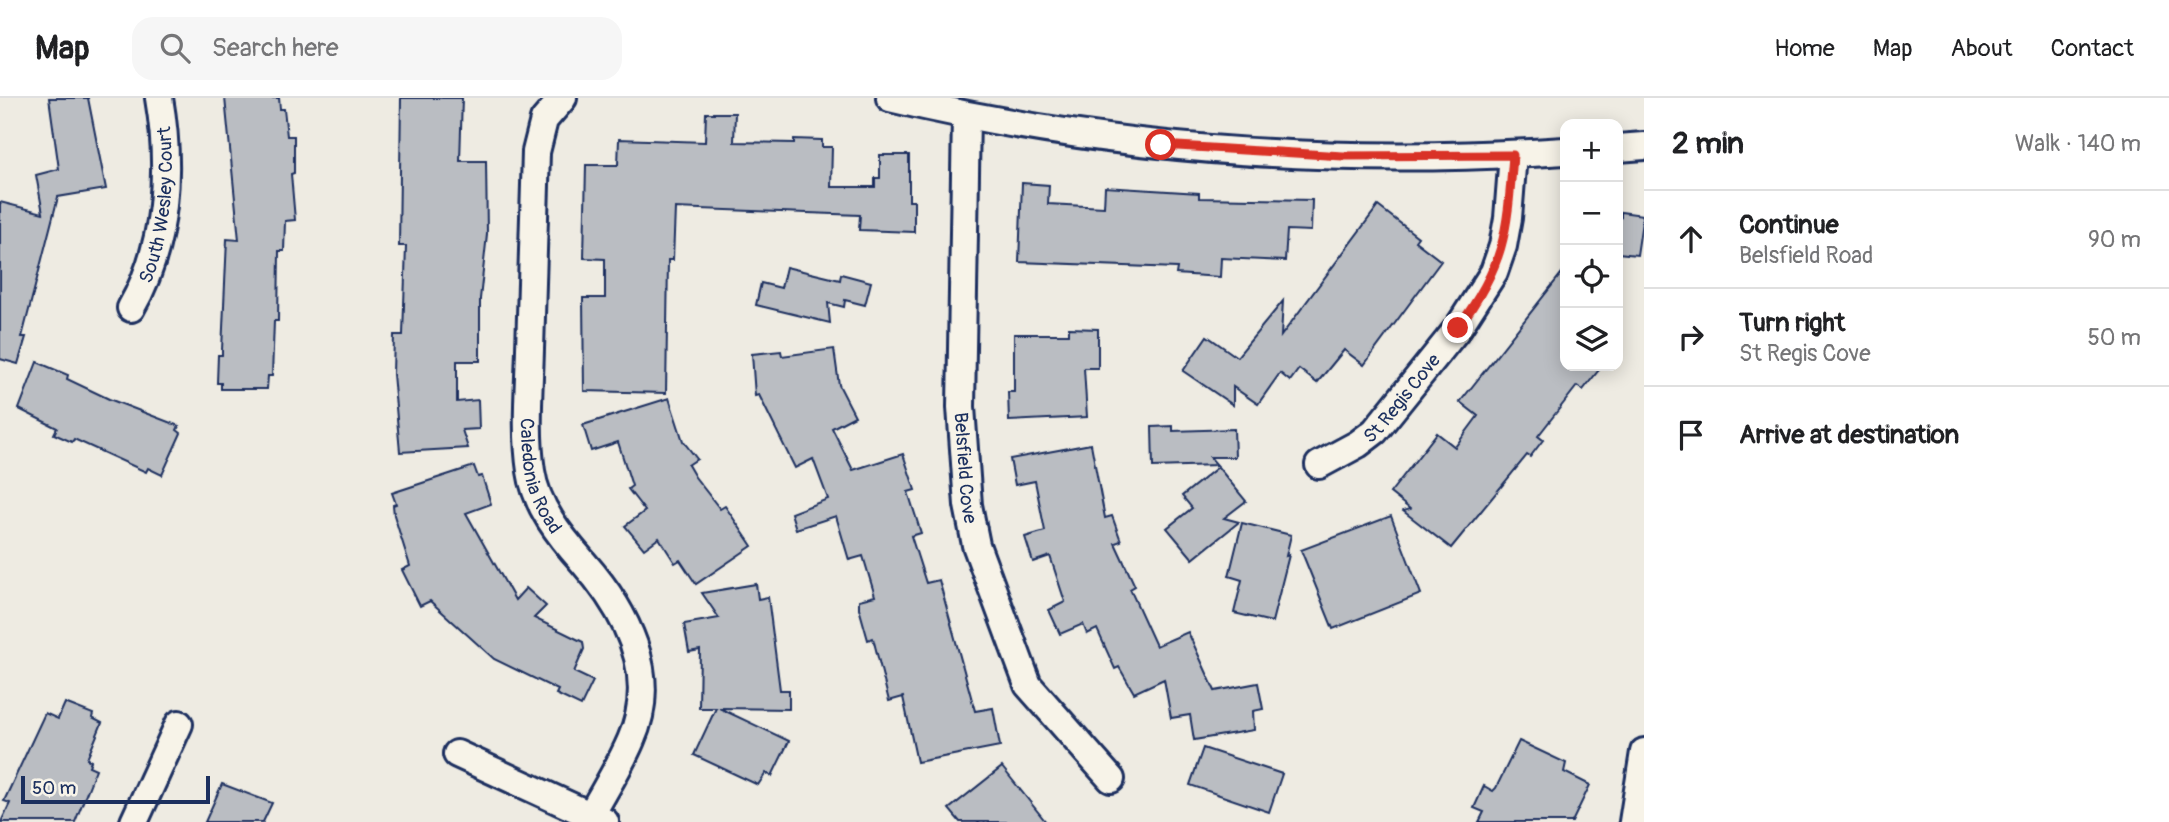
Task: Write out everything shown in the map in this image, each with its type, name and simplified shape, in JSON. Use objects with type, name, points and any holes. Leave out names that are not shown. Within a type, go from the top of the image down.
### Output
[{"type":"street","name":"South Wesley Court","points":[[131,308],[149,271],[163,202],[164,131],[159,98]]},
{"type":"street","points":[[890,98],[966,116],[1090,136],[1235,152],[1343,156],[1513,155],[1560,151]]},
{"type":"street","name":"Caledonia Road","points":[[560,100],[544,120],[536,152],[528,402],[531,473],[542,507],[560,536],[604,588],[628,624],[641,676],[641,708],[632,739],[598,819]]},
{"type":"street","name":"Belsfield Cove","points":[[966,116],[961,407],[968,505],[976,545],[1028,685],[1111,779]]},
{"type":"street","points":[[1623,148],[1644,146]]},
{"type":"street","name":"St Regis Cove","points":[[1320,464],[1358,444],[1375,431],[1486,288],[1503,246],[1513,155]]},
{"type":"street","points":[[134,822],[179,724]]},
{"type":"street","points":[[1633,822],[1644,752]]},
{"type":"street","points":[[457,754],[598,819]]},
{"type":"building","points":[[49,98],[88,98],[106,189],[58,197],[22,337],[26,337],[18,364],[0,359],[0,202],[43,213],[36,175],[59,169]]},
{"type":"building","points":[[225,98],[279,98],[280,109],[284,109],[287,136],[294,136],[294,173],[291,174],[295,220],[285,221],[284,251],[279,251],[278,321],[274,321],[272,376],[268,376],[267,389],[221,389],[221,383],[217,383],[218,355],[222,355],[227,239],[239,240]]},
{"type":"building","points":[[401,98],[462,98],[460,161],[486,161],[487,234],[480,299],[480,361],[457,361],[457,402],[478,400],[479,429],[462,430],[468,448],[400,452],[393,374],[394,335],[403,335],[406,246],[399,246]]},
{"type":"building","points":[[706,113],[735,113],[734,142],[794,143],[794,139],[822,140],[822,147],[832,147],[831,187],[875,187],[875,178],[880,178],[880,155],[909,155],[909,201],[914,201],[914,232],[859,230],[860,215],[675,208],[673,260],[668,260],[666,393],[584,391],[583,298],[605,298],[605,259],[584,258],[586,165],[618,165],[619,139],[705,142]]},
{"type":"building","points":[[1022,183],[1049,185],[1048,204],[1104,207],[1105,187],[1199,193],[1199,198],[1312,200],[1311,231],[1287,230],[1285,261],[1221,258],[1220,277],[1176,274],[1177,268],[1019,262]]},
{"type":"building","points":[[1378,206],[1418,237],[1415,241],[1441,261],[1364,365],[1344,350],[1317,383],[1299,369],[1290,381],[1280,373],[1258,404],[1233,387],[1233,405],[1183,371],[1207,336],[1237,357],[1283,301],[1281,336]]},
{"type":"building","points":[[1623,212],[1643,215],[1637,255],[1623,254]]},
{"type":"building","points":[[786,267],[840,280],[841,274],[871,282],[865,305],[845,300],[844,307],[828,303],[830,323],[756,305],[761,283],[781,288]]},
{"type":"building","points":[[1560,275],[1560,371],[1598,371],[1583,390],[1577,386],[1538,436],[1543,440],[1530,457],[1527,455],[1451,548],[1403,511],[1410,509],[1390,493],[1437,433],[1455,447],[1478,416],[1460,402]]},
{"type":"building","points":[[1069,328],[1098,329],[1098,368],[1084,368],[1087,417],[1009,421],[1008,392],[1014,392],[1014,334],[1069,334]]},
{"type":"building","points":[[834,349],[839,385],[855,416],[832,428],[853,470],[903,454],[915,490],[908,492],[921,533],[911,536],[926,583],[939,580],[975,711],[993,708],[1000,746],[917,762],[903,697],[889,701],[873,638],[868,640],[859,608],[859,600],[875,596],[863,556],[849,560],[836,516],[796,529],[791,513],[828,499],[813,459],[795,468],[759,395],[755,396],[752,354],[781,351],[782,356]]},
{"type":"building","points":[[37,362],[68,375],[67,379],[109,399],[179,426],[177,430],[181,433],[162,475],[148,468],[146,472],[74,439],[72,442],[54,434],[57,428],[19,409]]},
{"type":"building","points":[[669,398],[683,441],[697,459],[688,465],[720,509],[725,506],[752,546],[696,584],[680,560],[675,563],[659,538],[644,549],[625,526],[645,511],[628,489],[632,486],[618,442],[591,451],[583,425]]},
{"type":"building","points":[[1173,426],[1173,431],[1234,429],[1235,457],[1210,457],[1217,465],[1153,467],[1152,427]]},
{"type":"building","points":[[1091,444],[1105,518],[1112,516],[1121,541],[1115,543],[1135,586],[1130,589],[1156,646],[1188,632],[1215,691],[1258,683],[1263,709],[1253,711],[1254,730],[1194,740],[1190,715],[1171,718],[1164,679],[1134,693],[1119,667],[1115,669],[1097,629],[1087,634],[1083,624],[1060,634],[1049,610],[1065,602],[1050,556],[1033,562],[1025,537],[1045,531],[1035,481],[1015,485],[1010,459]]},
{"type":"building","points":[[474,466],[478,477],[482,476],[491,504],[466,513],[515,600],[526,588],[546,606],[534,618],[583,642],[584,649],[574,672],[593,681],[581,706],[556,694],[558,690],[494,659],[430,601],[420,606],[402,570],[410,566],[394,515],[393,505],[396,504],[392,493]]},
{"type":"building","points":[[1218,467],[1246,501],[1224,518],[1239,522],[1193,559],[1167,528],[1192,508],[1182,496]]},
{"type":"building","points":[[1391,516],[1421,594],[1333,629],[1301,550]]},
{"type":"building","points":[[1242,523],[1291,535],[1286,556],[1289,555],[1272,622],[1234,613],[1242,580],[1229,576]]},
{"type":"building","points":[[756,584],[758,599],[768,597],[780,690],[789,690],[789,709],[719,708],[789,741],[772,776],[766,773],[758,785],[694,755],[716,708],[699,708],[700,650],[689,652],[684,624],[719,618],[702,593]]},
{"type":"building","points":[[65,703],[93,714],[92,718],[102,723],[87,759],[91,761],[89,766],[96,769],[75,822],[1,822],[10,803],[4,801],[45,713],[58,719]]},
{"type":"building","points":[[1519,741],[1566,763],[1564,772],[1590,785],[1572,822],[1479,822],[1484,812],[1474,808],[1484,786],[1493,791],[1496,788]]},
{"type":"building","points":[[1203,748],[1282,774],[1269,812],[1190,785]]},
{"type":"building","points":[[1002,767],[1046,822],[960,822],[949,809]]},
{"type":"building","points":[[222,784],[272,803],[263,822],[205,822]]},
{"type":"route","points":[[1161,145],[1235,152],[1343,156],[1513,155],[1503,246],[1486,288],[1458,328]]}]
